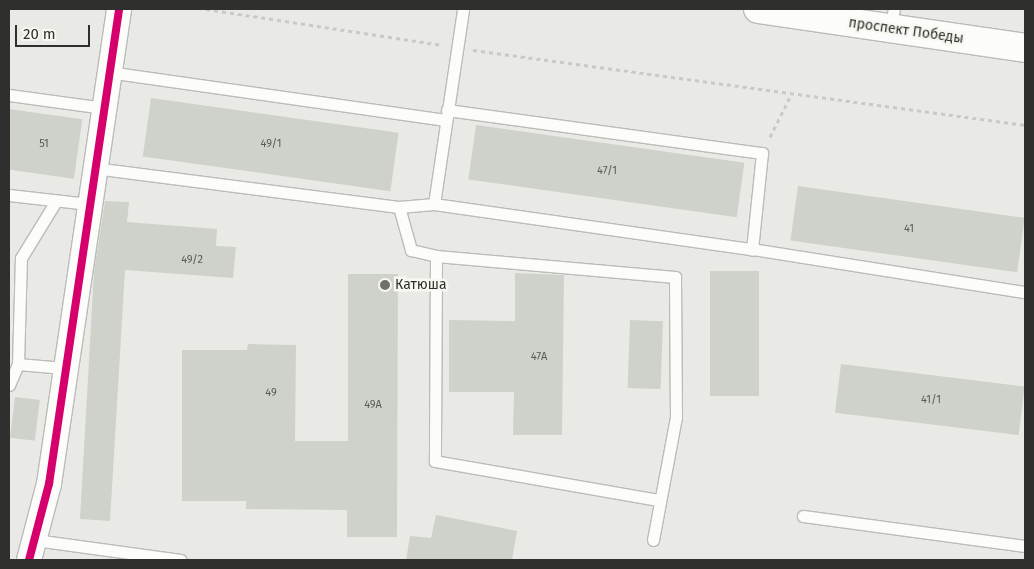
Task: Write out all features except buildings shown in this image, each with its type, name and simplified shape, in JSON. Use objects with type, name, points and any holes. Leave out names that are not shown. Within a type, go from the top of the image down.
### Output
[{"type":"main road","name":"проспект Победы","points":[[758,9],[892,19],[1025,48]]},
{"type":"street","points":[[32,550],[49,484],[88,204],[119,9]]},
{"type":"lane","points":[[434,204],[463,9]]},
{"type":"lane","points":[[108,72],[762,153],[752,248]]},
{"type":"lane","points":[[9,95],[104,108]]},
{"type":"lane","points":[[94,168],[399,207],[434,204],[752,248],[1025,292]]},
{"type":"lane","points":[[9,195],[88,204]]},
{"type":"lane","points":[[9,385],[18,364],[21,258],[56,201]]},
{"type":"lane","points":[[399,207],[411,250],[436,256],[675,277],[676,417],[653,540]]},
{"type":"lane","points":[[436,256],[435,461],[659,500]]},
{"type":"lane","points":[[9,257],[21,258]]},
{"type":"lane","points":[[18,364],[64,368]]},
{"type":"lane","points":[[803,516],[1025,546]]},
{"type":"lane","points":[[32,550],[181,560]]},
{"type":"path","points":[[206,9],[458,48],[1025,125]]},
{"type":"path","points":[[762,153],[792,93]]},
{"type":"cycle path","points":[[29,560],[49,484],[119,9]]},
{"type":"place","name":"Катюша","points":[[385,285]]}]
